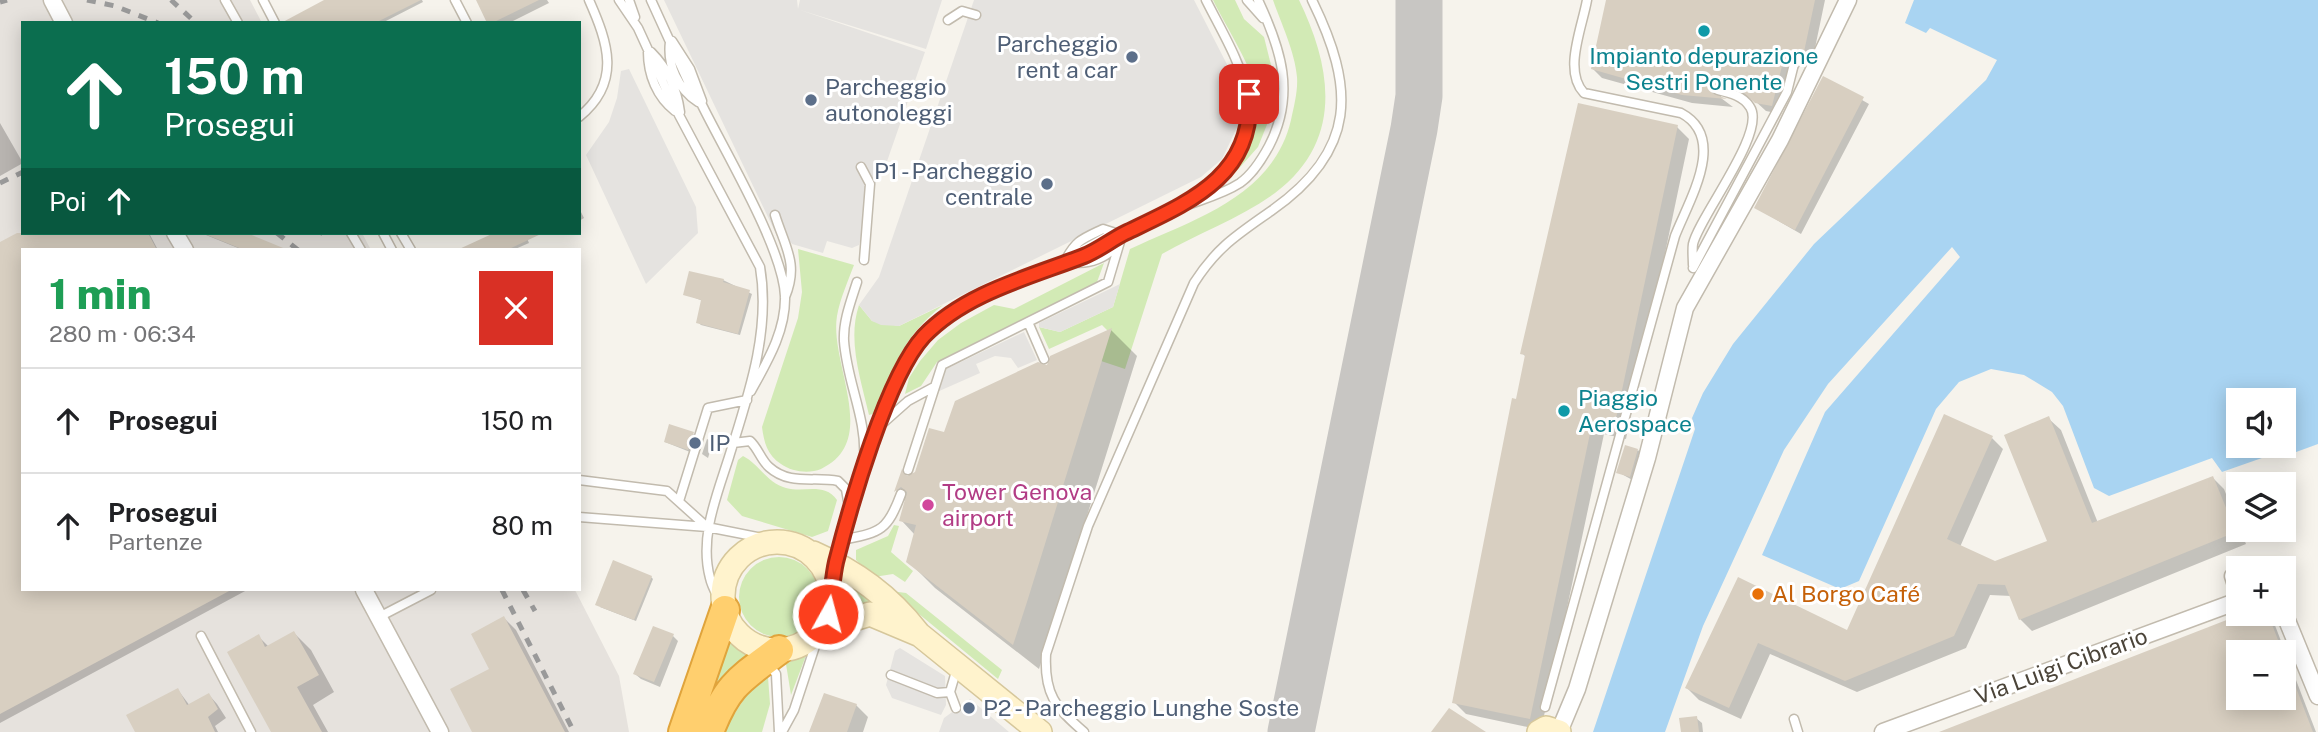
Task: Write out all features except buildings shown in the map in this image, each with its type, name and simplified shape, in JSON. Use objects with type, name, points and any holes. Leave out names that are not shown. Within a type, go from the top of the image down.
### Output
[{"type":"highway","points":[[683,732],[725,610]]},
{"type":"highway","points":[[709,732],[722,700],[766,652]]},
{"type":"street","points":[[52,0],[63,21]]},
{"type":"street","points":[[1539,732],[1546,728],[1559,732],[1577,689],[1647,458],[1685,307],[1698,271],[1780,140],[1848,0]]},
{"type":"street","points":[[792,545],[819,562],[831,589],[828,614],[821,629]]},
{"type":"street","points":[[920,635],[870,614],[821,629],[806,642],[766,652],[734,629],[725,610],[724,585],[735,563],[755,547],[792,545],[852,570],[898,608],[920,635],[1040,732]]},
{"type":"street","points":[[365,591],[437,731]]},
{"type":"street","name":"Via Luigi Cibrario","points":[[1883,732],[2226,605]]},
{"type":"street","points":[[2289,626],[2318,696]]},
{"type":"lane","points":[[225,0],[238,21]]},
{"type":"lane","points":[[262,0],[274,21]]},
{"type":"lane","points":[[455,0],[466,21]]},
{"type":"lane","points":[[581,115],[596,99],[607,77],[608,57],[601,28],[589,0]]},
{"type":"lane","points":[[619,0],[638,28]]},
{"type":"lane","points":[[629,0],[648,49],[662,62],[678,97],[680,114],[760,267],[764,322],[747,400],[708,527],[710,578],[725,610]]},
{"type":"lane","points":[[651,0],[680,64],[776,255],[785,297]]},
{"type":"lane","points":[[1183,206],[1226,170],[1244,136],[1250,111],[1244,78],[1206,0]]},
{"type":"lane","points":[[1247,0],[1269,25]]},
{"type":"lane","points":[[831,589],[842,540],[863,470],[904,365],[923,337],[951,313],[1000,288],[1065,261],[1086,264],[1113,251],[1122,235],[1183,206],[1218,195],[1243,181],[1262,160],[1282,111],[1286,86],[1282,57],[1258,0]]},
{"type":"lane","points":[[1084,732],[1057,707],[1048,691],[1045,675],[1046,654],[1088,526],[1194,283],[1228,240],[1279,205],[1310,178],[1327,157],[1340,124],[1339,64],[1311,0]]},
{"type":"lane","points":[[1545,708],[1667,263],[1705,149],[1703,133],[1687,117],[1584,93],[1575,83],[1573,69],[1587,0]]},
{"type":"lane","points":[[948,20],[962,10],[976,15]]},
{"type":"lane","points":[[648,49],[648,69],[663,102],[680,114]]},
{"type":"lane","points":[[1698,271],[1693,243],[1787,92],[1795,60]]},
{"type":"lane","points":[[1718,90],[1739,96],[1751,108],[1753,115],[1745,146],[1727,191]]},
{"type":"lane","points":[[861,167],[870,184],[864,260]]},
{"type":"lane","points":[[747,400],[776,345],[785,297],[793,278],[791,259],[775,215]]},
{"type":"lane","points":[[1065,261],[1075,243],[1103,229],[1122,235]]},
{"type":"lane","points":[[908,470],[932,388],[942,365],[1108,282],[1122,235]]},
{"type":"lane","points":[[857,282],[846,314],[844,341],[863,422],[863,470]]},
{"type":"lane","points":[[1028,322],[1044,359]]},
{"type":"lane","points":[[880,426],[908,401],[932,388]]},
{"type":"lane","points":[[679,501],[708,408],[747,400]]},
{"type":"lane","points":[[733,443],[750,441],[766,465],[786,477],[801,481],[838,481],[846,489],[850,514]]},
{"type":"lane","points":[[581,480],[667,491],[708,527]]},
{"type":"lane","points":[[842,540],[871,534],[886,526],[901,494]]},
{"type":"lane","points":[[581,517],[708,527],[792,545]]},
{"type":"lane","points":[[379,617],[429,591]]},
{"type":"lane","points":[[780,732],[794,710],[821,629]]},
{"type":"lane","points":[[201,636],[251,732]]},
{"type":"lane","points":[[766,652],[776,674],[780,732]]},
{"type":"lane","points":[[956,708],[950,692],[958,666]]},
{"type":"lane","points":[[891,675],[937,693],[950,692]]},
{"type":"lane","points":[[1794,719],[1798,732]]},
{"type":"shaded area","points":[[0,0],[250,0],[261,21],[21,21],[21,235],[363,235],[370,248],[21,248],[21,591],[576,591],[619,676],[629,732],[0,732]]},
{"type":"shaded area","name":"Parcheggio autonoleggi","points":[[664,0],[797,0],[798,9],[800,0],[942,0],[926,49],[800,10],[925,52],[884,170],[876,182],[859,245],[852,248],[827,241],[823,253],[792,244],[786,236],[778,238]]},
{"type":"shaded area","name":"P1 - Parcheggio centrale","points":[[974,0],[1194,0],[1237,84],[1242,99],[1242,117],[1222,159],[1201,177],[899,326],[881,325],[872,321],[859,305],[879,277]]},
{"type":"shaded area","points":[[629,69],[696,207],[698,233],[646,284],[586,155],[609,122],[617,98],[621,71]]},
{"type":"shaded area","points":[[1120,284],[1113,307],[1060,332],[1039,327],[1039,323]]},
{"type":"shaded area","points":[[1024,332],[1037,360],[1018,368],[1011,358],[995,356],[976,364],[980,373],[937,392],[944,370]]},
{"type":"shaded area","points":[[900,648],[945,676],[946,705],[941,715],[892,698],[886,685],[895,651]]},
{"type":"shaded area","name":"P2 - Parcheggio Lunghe Soste","points":[[970,699],[1009,732],[939,732],[944,718]]},
{"type":"green space","points":[[1213,0],[1235,0],[1244,19],[1264,37],[1273,73],[1268,122],[1258,147],[1234,174],[1255,128],[1258,98],[1245,61]]},
{"type":"green space","points":[[1273,0],[1299,0],[1319,52],[1325,102],[1322,127],[1312,150],[1297,173],[1275,193],[1248,210],[1162,254],[1125,369],[1101,361],[1109,332],[1102,325],[1049,349],[1039,327],[1060,332],[1113,307],[1130,249],[1228,202],[1249,187],[1267,168],[1282,146],[1291,120],[1297,77],[1291,48]]},
{"type":"green space","points":[[798,249],[854,265],[837,316],[836,335],[848,400],[848,440],[839,456],[821,469],[806,472],[785,467],[772,457],[762,427],[798,318],[802,292]]},
{"type":"green space","points":[[1104,263],[1097,282],[937,362],[921,386],[905,394],[909,378],[920,361],[938,340],[961,323],[994,305],[1014,309]]},
{"type":"green space","points":[[859,305],[872,321],[899,326],[943,305],[909,341],[894,367],[876,413],[869,415],[855,346],[854,332]]},
{"type":"green space","points":[[743,456],[779,486],[826,491],[832,495],[837,500],[828,531],[812,537],[742,516],[727,500],[738,460]]},
{"type":"green space","points":[[894,525],[899,526],[891,552],[913,571],[905,582],[893,574],[874,577],[856,560],[856,550],[888,536]]},
{"type":"green space","points":[[779,557],[794,560],[807,569],[816,582],[819,597],[816,612],[807,625],[794,634],[779,637],[764,634],[751,625],[742,612],[739,597],[742,582],[751,569],[764,560]]},
{"type":"green space","points":[[842,576],[882,605],[840,601]]},
{"type":"green space","points":[[891,591],[906,593],[1002,670],[998,679]]},
{"type":"green space","points":[[725,634],[755,656],[695,732]]},
{"type":"green space","points":[[807,653],[791,695],[786,664]]},
{"type":"green space","points":[[768,677],[770,704],[762,732],[723,732],[749,691]]},
{"type":"water","points":[[1914,0],[2318,0],[2318,444],[2296,452],[2296,388],[2226,388],[2226,458],[2262,458],[2222,472],[2212,458],[2109,496],[2094,488],[2063,406],[2052,392],[2024,375],[1991,369],[1959,382],[1936,409],[1859,581],[1840,589],[1762,555],[1825,412],[1960,257],[1952,247],[1828,384],[1784,450],[1703,626],[1665,732],[1593,732],[1695,429],[1692,418],[1703,393],[1733,344],[1814,244],[1986,80],[1997,60],[1930,28],[1926,33],[1905,23]]},
{"type":"taxiway","points":[[1291,732],[1414,129],[1419,96],[1419,0]]},
{"type":"railway","points":[[0,2],[7,0]]},
{"type":"railway","points":[[87,0],[115,6],[153,21]]},
{"type":"railway","points":[[171,0],[194,21]]},
{"type":"railway","points":[[0,183],[21,173]]},
{"type":"railway","points":[[279,235],[296,248]]},
{"type":"railway","points":[[503,591],[574,732]]},
{"type":"railway","points":[[524,591],[535,611]]},
{"type":"place","name":"Impianto depurazione Sestri Ponente","points":[[1704,31]]},
{"type":"place","name":"Parcheggio rent a car","points":[[1132,57]]},
{"type":"place","name":"Parcheggio autonoleggi","points":[[811,100]]},
{"type":"place","name":"P1 - Parcheggio centrale","points":[[1047,184]]},
{"type":"place","name":"Piaggio Aerospace","points":[[1564,411]]},
{"type":"place","name":"IP","points":[[695,443]]},
{"type":"place","name":"Tower Genova airport","points":[[928,505]]},
{"type":"place","name":"Al Borgo Café","points":[[1758,594]]},
{"type":"place","name":"P2 - Parcheggio Lunghe Soste","points":[[969,708]]},
{"type":"route","points":[[828,614],[836,563],[863,470],[904,365],[923,337],[951,313],[1000,288],[1065,261],[1082,257],[1183,206],[1226,170],[1237,153],[1250,111],[1249,94]]}]
